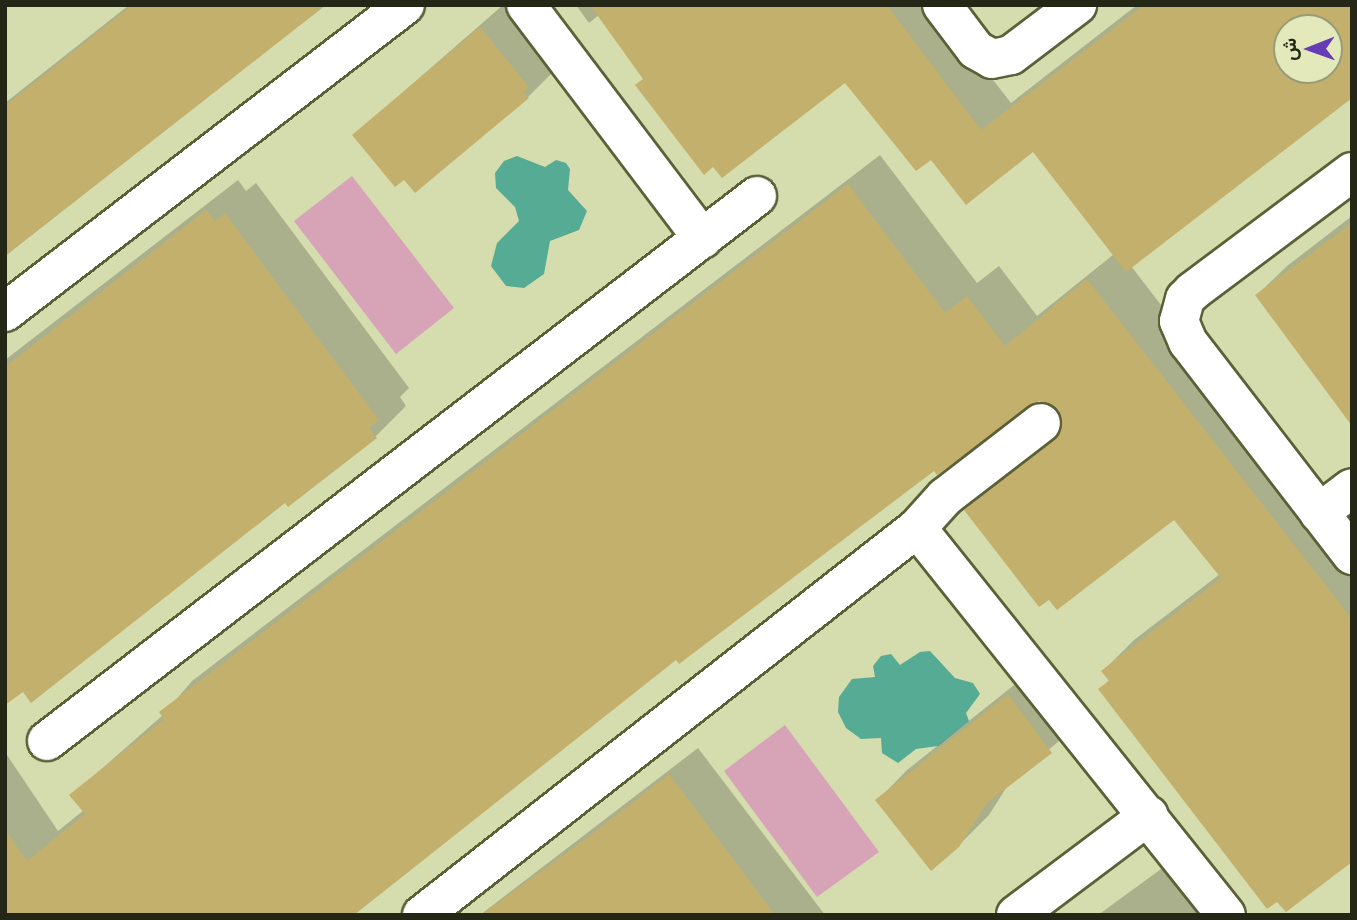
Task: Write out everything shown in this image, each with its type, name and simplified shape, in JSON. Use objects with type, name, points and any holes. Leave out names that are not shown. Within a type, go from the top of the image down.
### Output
[{"type":"street","points":[[5,312],[405,5]]},
{"type":"street","points":[[526,5],[704,239]]},
{"type":"street","points":[[942,5],[975,50],[992,59],[1011,55],[1077,5]]},
{"type":"street","points":[[1352,172],[1193,291],[1185,299],[1179,321],[1188,342],[1352,555]]},
{"type":"street","points":[[47,741],[757,196]]},
{"type":"street","points":[[422,915],[917,528],[945,497],[1041,423]]},
{"type":"street","points":[[1319,513],[1352,488]]},
{"type":"street","points":[[917,528],[1149,815],[1226,915]]},
{"type":"street","points":[[1016,915],[1149,815]]},
{"type":"shaded area","points":[[352,176],[454,308],[396,354],[294,221]]},
{"type":"shaded area","points":[[785,725],[879,852],[817,897],[724,771]]},
{"type":"water","points":[[517,156],[545,167],[556,160],[566,163],[570,169],[568,190],[587,211],[579,230],[550,241],[544,274],[524,288],[506,286],[491,266],[497,243],[519,221],[515,207],[496,188],[495,173],[504,161]]},
{"type":"water","points":[[930,651],[955,678],[973,683],[980,694],[966,713],[969,721],[938,746],[916,749],[898,763],[882,753],[881,738],[861,739],[846,728],[838,712],[839,697],[852,679],[875,677],[873,666],[881,656],[891,654],[900,665],[920,652]]},
{"type":"building","points":[[132,5],[326,5],[5,256],[5,106]]},
{"type":"building","points":[[590,5],[887,5],[981,130],[1144,5],[1352,5],[1352,98],[1126,272],[1033,152],[966,205],[931,160],[916,171],[845,83],[722,178],[713,167],[704,175],[635,85],[643,79]]},
{"type":"building","points":[[480,27],[529,87],[523,92],[529,98],[415,193],[404,180],[395,187],[352,135]]},
{"type":"building","points":[[848,184],[945,313],[967,296],[1005,346],[1087,279],[1352,619],[1352,862],[1286,912],[1277,902],[1267,909],[1098,689],[1109,681],[1101,671],[1221,578],[1174,520],[1057,610],[1049,600],[1039,607],[964,510],[1061,432],[1059,410],[1039,401],[937,475],[934,471],[679,664],[676,660],[354,915],[5,915],[5,829],[27,861],[85,814],[69,795],[164,719],[159,712]]},
{"type":"building","points":[[206,210],[215,221],[225,213],[379,420],[369,428],[377,438],[288,507],[285,503],[31,703],[23,692],[5,705],[5,367]]},
{"type":"building","points":[[1352,223],[1352,426],[1255,295]]},
{"type":"building","points":[[1008,694],[1052,753],[987,803],[959,847],[931,871],[875,800]]},
{"type":"building","points":[[669,774],[775,915],[481,915],[588,837]]}]
